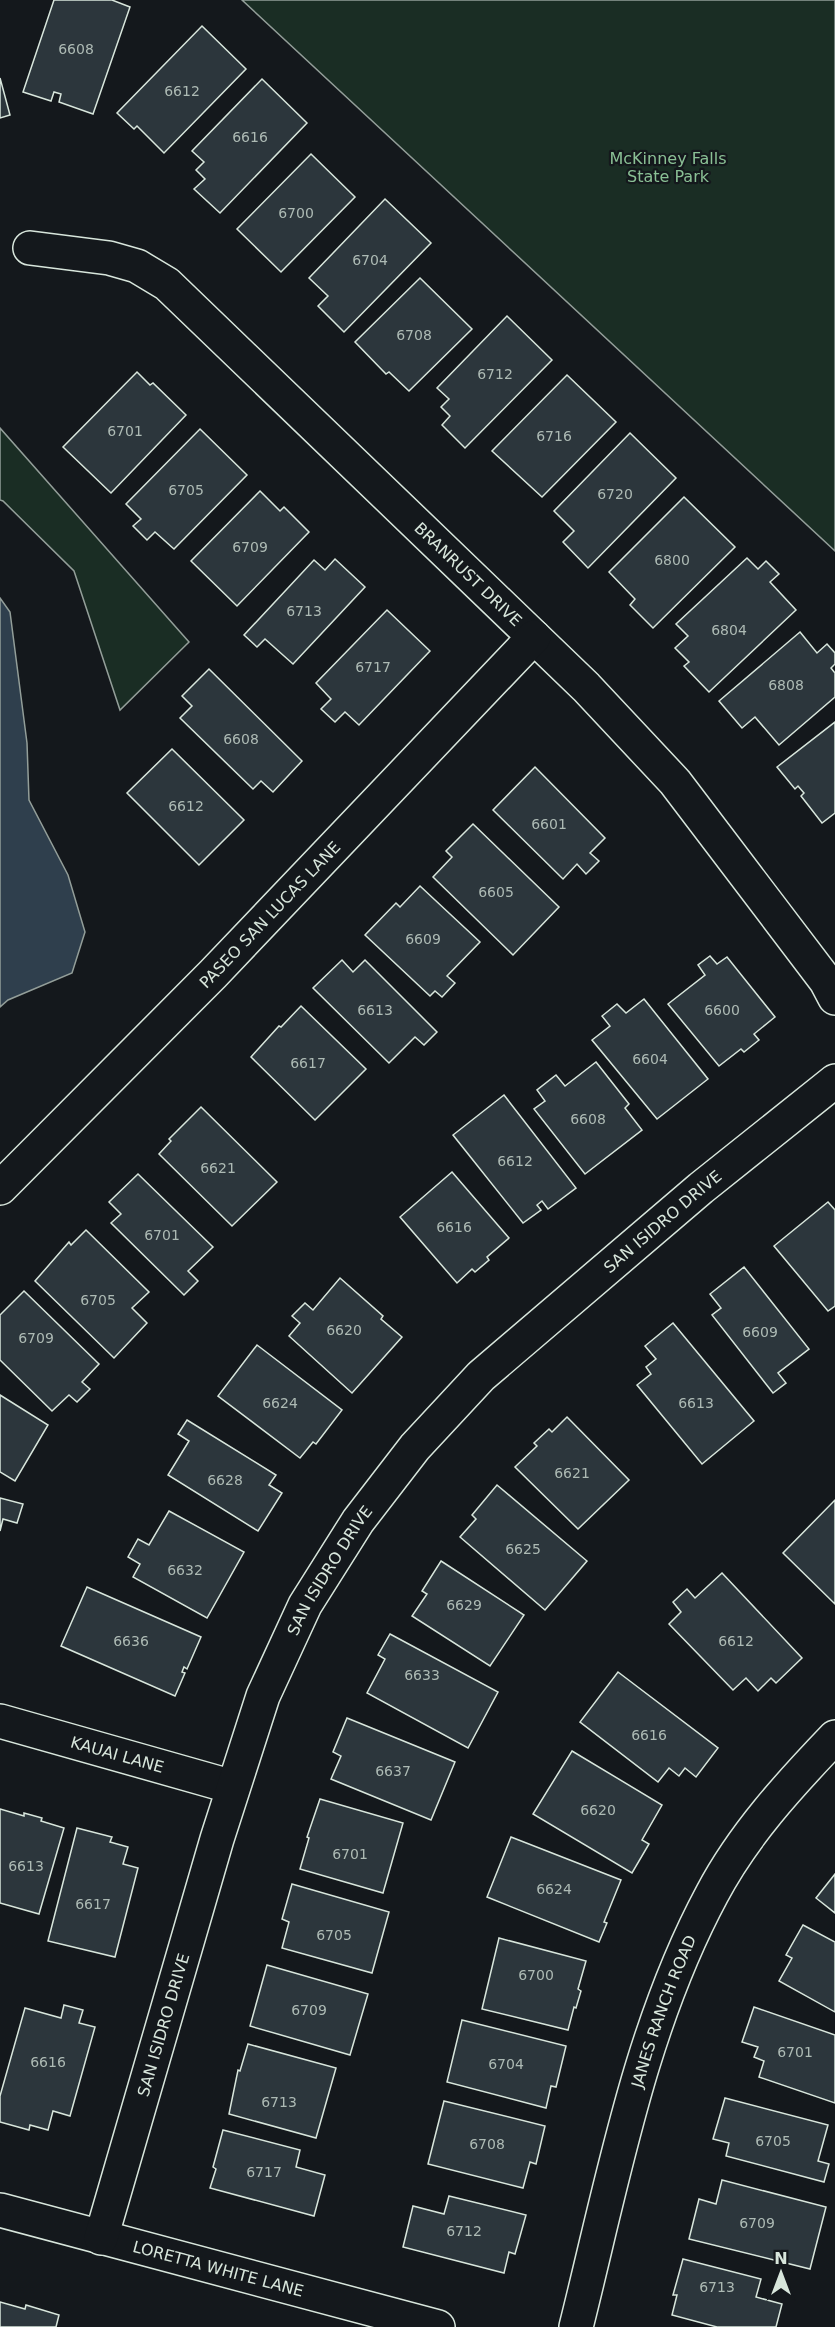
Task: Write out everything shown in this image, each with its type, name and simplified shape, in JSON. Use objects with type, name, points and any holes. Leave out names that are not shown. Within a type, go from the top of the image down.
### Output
[{"type":"street","name":"BRANRUST DRIVE","points":[[30,248],[109,258],[137,266],[167,284],[586,687],[675,782],[819,972],[835,998]]},
{"type":"street","name":"PASEO SAN LUCAS LANE","points":[[0,1188],[213,974],[534,637]]},
{"type":"street","name":"SAN ISIDRO DRIVE","points":[[101,2238],[233,1787],[263,1696],[305,1605],[358,1521],[415,1447],[481,1376],[701,1188],[835,1081]]},
{"type":"street","name":"KAUAI LANE","points":[[0,1721],[233,1787]]},
{"type":"street","name":"JANES RANCH ROAD","points":[[576,2327],[641,2068],[662,2004],[687,1943],[712,1892],[745,1841],[793,1781],[835,1737]]},
{"type":"street","name":"LORETTA WHITE LANE","points":[[0,2210],[438,2327]]},
{"type":"green space","name":"McKinney Falls State Park","points":[[242,0],[835,0],[835,551]]},
{"type":"green space","points":[[0,428],[189,642],[120,710],[74,571],[0,500]]},
{"type":"water","points":[[0,598],[10,612],[27,743],[29,800],[68,875],[85,932],[72,973],[8,1000],[0,1007]]},
{"type":"building","points":[[54,0],[112,0],[130,7],[93,114],[59,102],[61,94],[54,92],[51,101],[23,92]]},
{"type":"building","points":[[202,26],[246,69],[164,153],[137,126],[134,129],[117,113]]},
{"type":"building","points":[[0,78],[10,115],[0,118]]},
{"type":"building","points":[[262,79],[307,123],[220,213],[194,189],[205,179],[196,170],[204,162],[192,151]]},
{"type":"building","points":[[311,154],[355,197],[281,272],[237,229]]},
{"type":"building","points":[[385,199],[431,243],[344,332],[318,306],[328,296],[309,278]]},
{"type":"building","points":[[420,278],[472,329],[409,391],[389,372],[386,374],[355,342]]},
{"type":"building","points":[[507,316],[552,360],[465,448],[442,425],[450,416],[441,407],[449,399],[437,388]]},
{"type":"building","points":[[137,372],[150,385],[153,383],[186,415],[111,493],[63,447]]},
{"type":"building","points":[[567,375],[616,422],[542,497],[492,451]]},
{"type":"building","points":[[200,429],[247,475],[174,549],[155,532],[147,540],[133,526],[141,519],[126,504]]},
{"type":"building","points":[[630,433],[676,478],[588,568],[563,542],[574,531],[554,511]]},
{"type":"building","points":[[260,491],[280,511],[284,507],[309,532],[237,606],[191,561]]},
{"type":"building","points":[[684,497],[735,547],[653,628],[630,605],[635,599],[609,572]]},
{"type":"building","points":[[747,558],[758,569],[766,561],[779,574],[770,582],[796,610],[709,692],[684,666],[689,662],[675,648],[688,636],[676,624]]},
{"type":"building","points":[[335,559],[365,587],[293,664],[265,639],[257,647],[244,635],[314,560],[325,570]]},
{"type":"building","points":[[387,610],[430,651],[359,725],[345,712],[335,722],[321,709],[331,699],[316,683]]},
{"type":"building","points":[[800,632],[817,653],[827,644],[835,653],[835,664],[831,668],[835,673],[835,697],[779,745],[755,717],[742,728],[719,701]]},
{"type":"building","points":[[209,669],[302,761],[273,792],[261,781],[253,789],[180,718],[192,706],[182,696]]},
{"type":"building","points":[[835,722],[835,813],[822,823],[801,796],[804,793],[798,786],[795,789],[777,767]]},
{"type":"building","points":[[172,749],[244,820],[199,865],[127,793]]},
{"type":"building","points":[[535,767],[605,838],[590,853],[599,861],[586,874],[577,864],[563,879],[493,810]]},
{"type":"building","points":[[473,824],[559,907],[513,955],[433,877],[452,857],[446,851]]},
{"type":"building","points":[[420,886],[480,942],[447,976],[455,983],[442,997],[435,991],[430,996],[365,935],[396,903],[400,907]]},
{"type":"building","points":[[710,956],[717,964],[727,957],[775,1017],[754,1034],[759,1040],[744,1052],[741,1049],[719,1066],[668,1004],[705,975],[698,965]]},
{"type":"building","points":[[342,960],[353,972],[365,960],[437,1032],[424,1045],[415,1037],[389,1063],[313,988]]},
{"type":"building","points":[[644,999],[708,1079],[657,1119],[592,1040],[610,1026],[602,1016],[617,1004],[626,1013]]},
{"type":"building","points":[[301,1006],[366,1069],[315,1120],[251,1057]]},
{"type":"building","points":[[596,1062],[629,1104],[625,1108],[642,1130],[585,1174],[534,1109],[545,1101],[537,1090],[556,1075],[565,1086]]},
{"type":"building","points":[[504,1095],[576,1188],[548,1209],[542,1201],[537,1205],[541,1210],[523,1223],[453,1135]]},
{"type":"building","points":[[201,1107],[277,1182],[232,1226],[159,1154],[171,1141],[169,1139]]},
{"type":"building","points":[[452,1172],[509,1238],[487,1257],[489,1260],[475,1272],[472,1269],[457,1283],[400,1217]]},
{"type":"building","points":[[138,1174],[213,1247],[188,1271],[198,1281],[184,1295],[111,1223],[121,1214],[109,1202]]},
{"type":"building","points":[[828,1202],[835,1210],[835,1306],[828,1311],[774,1246]]},
{"type":"building","points":[[86,1230],[149,1292],[132,1308],[147,1323],[114,1358],[35,1281],[69,1242],[71,1245]]},
{"type":"building","points":[[744,1267],[809,1349],[778,1373],[786,1383],[773,1393],[712,1315],[721,1308],[710,1294]]},
{"type":"building","points":[[340,1278],[383,1316],[381,1319],[402,1337],[352,1393],[289,1336],[300,1323],[292,1316],[305,1303],[313,1310]]},
{"type":"building","points":[[24,1291],[99,1364],[82,1382],[90,1389],[77,1402],[69,1395],[52,1411],[0,1360],[0,1315]]},
{"type":"building","points":[[673,1323],[754,1421],[702,1464],[637,1385],[651,1374],[646,1367],[656,1359],[645,1346]]},
{"type":"building","points":[[257,1345],[342,1410],[316,1444],[313,1442],[300,1458],[218,1396]]},
{"type":"building","points":[[0,1395],[48,1425],[15,1481],[0,1472]]},
{"type":"building","points":[[567,1417],[629,1480],[578,1529],[515,1467],[537,1446],[534,1443],[549,1429],[552,1432]]},
{"type":"building","points":[[187,1420],[276,1475],[269,1485],[282,1493],[258,1531],[168,1475],[189,1441],[178,1434]]},
{"type":"building","points":[[497,1485],[587,1561],[545,1610],[460,1537],[476,1519],[472,1515]]},
{"type":"building","points":[[0,1498],[23,1504],[17,1523],[3,1519],[0,1531]]},
{"type":"building","points":[[835,1500],[835,1604],[783,1553]]},
{"type":"building","points":[[169,1511],[244,1552],[207,1618],[133,1577],[140,1564],[128,1557],[138,1539],[149,1545]]},
{"type":"building","points":[[441,1561],[524,1615],[490,1666],[412,1616],[427,1594],[422,1591]]},
{"type":"building","points":[[722,1573],[802,1658],[776,1683],[771,1678],[758,1691],[746,1678],[733,1690],[669,1624],[681,1612],[673,1602],[687,1589],[695,1598]]},
{"type":"building","points":[[87,1587],[201,1637],[187,1669],[184,1667],[182,1672],[185,1673],[175,1696],[61,1646]]},
{"type":"building","points":[[390,1634],[498,1692],[468,1748],[367,1693],[385,1659],[378,1655]]},
{"type":"building","points":[[618,1672],[718,1748],[696,1777],[685,1768],[679,1776],[669,1768],[658,1782],[580,1722]]},
{"type":"building","points":[[347,1718],[455,1762],[431,1820],[331,1779],[341,1756],[333,1752]]},
{"type":"building","points":[[572,1751],[662,1805],[642,1840],[649,1844],[632,1873],[533,1814]]},
{"type":"building","points":[[320,1799],[403,1823],[383,1893],[300,1869],[309,1838],[307,1837]]},
{"type":"building","points":[[0,1809],[24,1816],[24,1813],[42,1818],[41,1821],[64,1828],[39,1914],[0,1903]]},
{"type":"building","points":[[77,1828],[112,1837],[110,1842],[128,1847],[123,1864],[138,1868],[115,1957],[48,1941]]},
{"type":"building","points":[[511,1837],[621,1880],[604,1922],[607,1923],[599,1942],[487,1897]]},
{"type":"building","points":[[835,1874],[835,1913],[816,1898]]},
{"type":"building","points":[[292,1884],[389,1912],[372,1973],[282,1948],[289,1922],[282,1919]]},
{"type":"building","points":[[803,1925],[835,1942],[835,2012],[779,1981],[792,1958],[786,1955]]},
{"type":"building","points":[[499,1938],[586,1961],[578,1989],[581,1991],[568,2030],[482,2009]]},
{"type":"building","points":[[267,1965],[368,1994],[350,2055],[250,2026]]},
{"type":"building","points":[[64,2005],[83,2010],[79,2023],[95,2027],[70,2116],[53,2111],[48,2130],[30,2125],[29,2130],[0,2122],[0,2096],[25,2008],[61,2018]]},
{"type":"building","points":[[754,2007],[835,2035],[835,2103],[759,2077],[764,2061],[754,2057],[758,2047],[742,2042]]},
{"type":"building","points":[[462,2020],[566,2046],[556,2087],[551,2086],[546,2108],[447,2082]]},
{"type":"building","points":[[248,2044],[336,2068],[316,2138],[229,2114],[238,2070],[240,2071]]},
{"type":"building","points":[[725,2098],[828,2125],[818,2161],[829,2164],[824,2182],[726,2156],[729,2143],[713,2139]]},
{"type":"building","points":[[444,2101],[545,2126],[536,2164],[530,2162],[523,2188],[428,2164]]},
{"type":"building","points":[[223,2130],[300,2150],[296,2167],[325,2175],[314,2216],[210,2188]]},
{"type":"building","points":[[722,2180],[826,2207],[810,2269],[689,2239],[699,2199],[716,2204]]},
{"type":"building","points":[[449,2196],[526,2215],[515,2254],[509,2252],[504,2273],[403,2247],[413,2206],[444,2214]]},
{"type":"building","points":[[683,2259],[761,2279],[756,2297],[782,2304],[776,2327],[717,2327],[672,2315],[677,2295],[673,2295]]},
{"type":"building","points":[[0,2302],[25,2309],[26,2305],[59,2315],[56,2327],[0,2327]]}]
